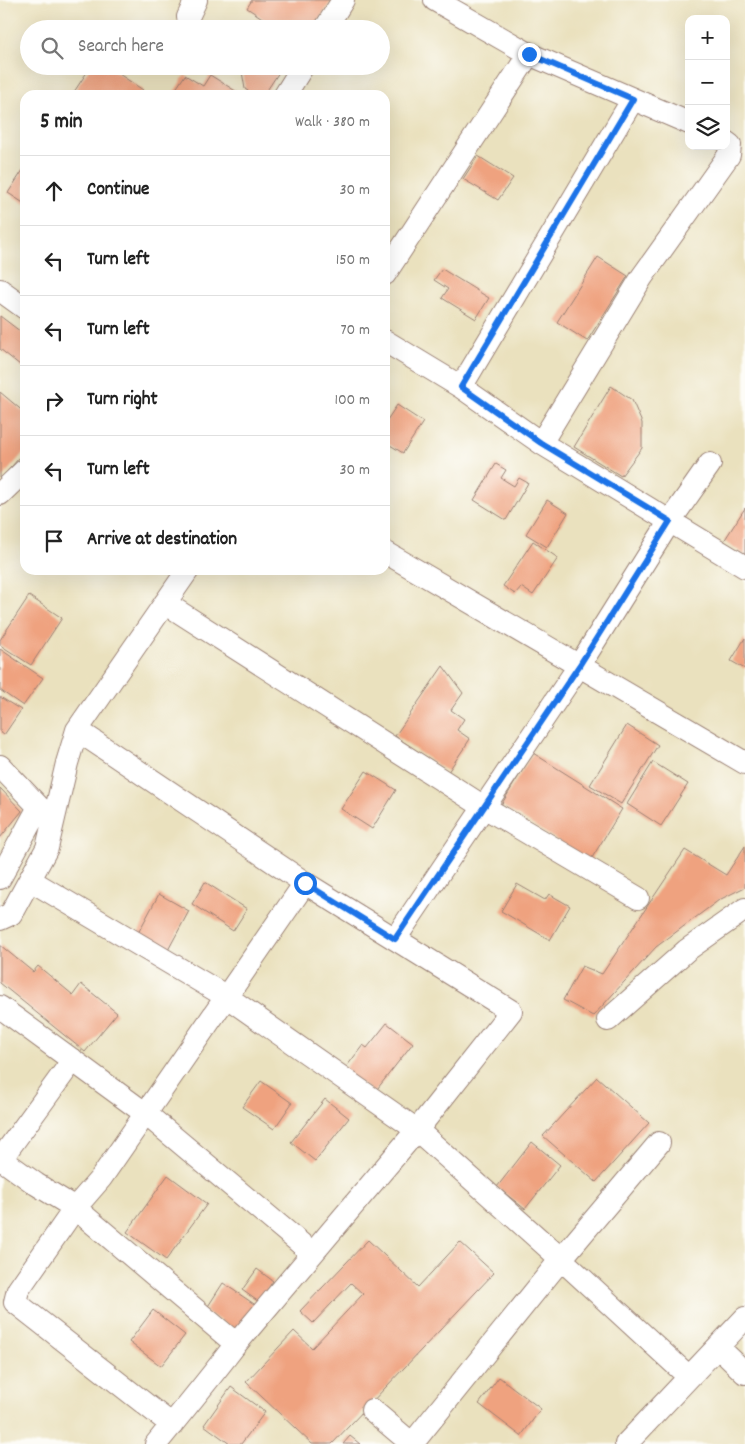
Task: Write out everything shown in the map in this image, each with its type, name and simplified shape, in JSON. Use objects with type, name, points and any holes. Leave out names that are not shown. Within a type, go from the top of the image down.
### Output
[{"type":"street","points":[[330,20],[342,0]]},
{"type":"street","points":[[435,0],[529,54],[685,121]]},
{"type":"street","points":[[390,266],[529,54]]},
{"type":"street","points":[[288,90],[297,75]]},
{"type":"street","points":[[461,387],[633,99]]},
{"type":"street","points":[[541,443],[642,277],[729,155],[730,150]]},
{"type":"street","points":[[0,290],[20,304]]},
{"type":"street","points":[[0,309],[13,313],[20,319]]},
{"type":"street","points":[[390,344],[461,387],[541,443],[745,567]]},
{"type":"street","points":[[395,939],[579,666],[670,521],[710,464]]},
{"type":"street","points":[[0,494],[20,475]]},
{"type":"street","points":[[390,555],[745,763]]},
{"type":"street","points":[[0,878],[48,806],[67,763],[77,730],[185,575]]},
{"type":"street","points":[[165,603],[484,807],[638,898]]},
{"type":"street","points":[[77,730],[305,883],[511,1011],[416,1130],[236,1344],[156,1444]]},
{"type":"street","points":[[0,766],[48,806]]},
{"type":"street","points":[[0,920],[11,914],[8,899],[30,880],[47,848],[48,806]]},
{"type":"street","points":[[30,880],[227,997],[416,1130],[562,1259],[689,1377]]},
{"type":"street","points":[[172,1425],[15,1302],[18,1290],[74,1208],[101,1178],[305,883]]},
{"type":"street","points":[[608,1020],[688,950],[745,909]]},
{"type":"street","points":[[0,1007],[146,1114],[312,1254]]},
{"type":"street","points":[[73,1060],[0,1159],[74,1208],[236,1344]]},
{"type":"street","points":[[372,1410],[412,1444],[659,1143]]},
{"type":"street","points":[[626,1444],[745,1318]]},
{"type":"street","points":[[718,1347],[745,1373]]},
{"type":"building","points":[[252,0],[332,0],[319,20],[265,20],[247,8]]},
{"type":"building","points":[[85,75],[120,75],[143,90],[75,90]]},
{"type":"building","points":[[185,75],[203,86],[210,75],[234,90],[175,90]]},
{"type":"building","points":[[243,75],[277,75],[267,90],[245,89]]},
{"type":"building","points":[[478,156],[513,178],[498,200],[463,179]]},
{"type":"building","points":[[20,175],[20,201],[8,193]]},
{"type":"building","points":[[598,257],[628,276],[587,341],[557,322]]},
{"type":"building","points":[[442,269],[489,298],[476,319],[442,298],[448,289],[434,280]]},
{"type":"building","points":[[0,316],[20,331],[20,365],[0,349]]},
{"type":"building","points":[[611,386],[632,400],[642,423],[642,448],[621,476],[574,447]]},
{"type":"building","points":[[0,392],[20,409],[20,457],[0,480]]},
{"type":"building","points":[[397,405],[423,422],[403,453],[390,445],[390,416]]},
{"type":"building","points":[[496,464],[506,470],[501,478],[514,486],[519,478],[528,483],[506,520],[474,500]]},
{"type":"building","points":[[547,500],[568,513],[547,547],[526,534]]},
{"type":"building","points":[[745,508],[745,555],[724,541]]},
{"type":"building","points":[[533,541],[558,558],[533,595],[521,587],[515,594],[503,586]]},
{"type":"building","points":[[29,596],[62,618],[31,665],[0,645],[0,640]]},
{"type":"building","points":[[745,638],[745,669],[731,661]]},
{"type":"building","points":[[0,649],[43,678],[23,706],[0,690]]},
{"type":"building","points":[[443,666],[463,693],[451,710],[464,719],[457,730],[470,739],[448,772],[395,736]]},
{"type":"building","points":[[0,697],[21,710],[4,735],[0,732]]},
{"type":"building","points":[[627,725],[658,745],[621,804],[590,785]]},
{"type":"building","points":[[533,753],[622,809],[590,861],[501,805]]},
{"type":"building","points":[[653,762],[688,784],[661,826],[627,804]]},
{"type":"building","points":[[366,771],[396,790],[372,829],[341,809]]},
{"type":"building","points":[[0,788],[22,811],[0,838]]},
{"type":"building","points":[[745,846],[745,887],[719,900],[656,947],[593,1016],[563,1000],[582,966],[602,974],[685,850],[726,875]]},
{"type":"building","points":[[205,882],[247,909],[233,931],[192,904]]},
{"type":"building","points":[[517,884],[545,900],[549,894],[570,906],[550,940],[501,911]]},
{"type":"building","points":[[159,894],[189,911],[167,952],[137,935]]},
{"type":"building","points":[[0,945],[33,972],[38,966],[73,995],[81,984],[117,1013],[85,1052],[0,983]]},
{"type":"building","points":[[387,1023],[413,1043],[374,1093],[344,1070],[363,1045],[367,1048]]},
{"type":"building","points":[[597,1077],[649,1123],[596,1182],[543,1136]]},
{"type":"building","points":[[261,1081],[292,1103],[274,1129],[242,1107]]},
{"type":"building","points":[[325,1099],[349,1118],[315,1161],[291,1142]]},
{"type":"building","points":[[532,1142],[560,1165],[525,1209],[497,1187]]},
{"type":"building","points":[[168,1175],[207,1204],[166,1260],[127,1232]]},
{"type":"building","points":[[368,1240],[418,1287],[460,1242],[494,1273],[332,1444],[312,1444],[246,1382],[294,1331],[312,1348],[363,1294],[351,1283],[313,1323],[300,1311]]},
{"type":"building","points":[[257,1269],[273,1281],[259,1302],[242,1290]]},
{"type":"building","points":[[223,1283],[257,1306],[239,1333],[205,1311]]},
{"type":"building","points":[[153,1310],[185,1335],[161,1366],[129,1342]]},
{"type":"building","points":[[499,1377],[541,1409],[521,1436],[479,1404]]},
{"type":"building","points":[[231,1387],[265,1412],[241,1444],[230,1444],[204,1425]]},
{"type":"building","points":[[350,1436],[360,1444],[343,1444]]},
{"type":"route","points":[[305,883],[395,939],[579,666],[670,521],[541,443],[461,387],[633,99],[529,54]]}]
